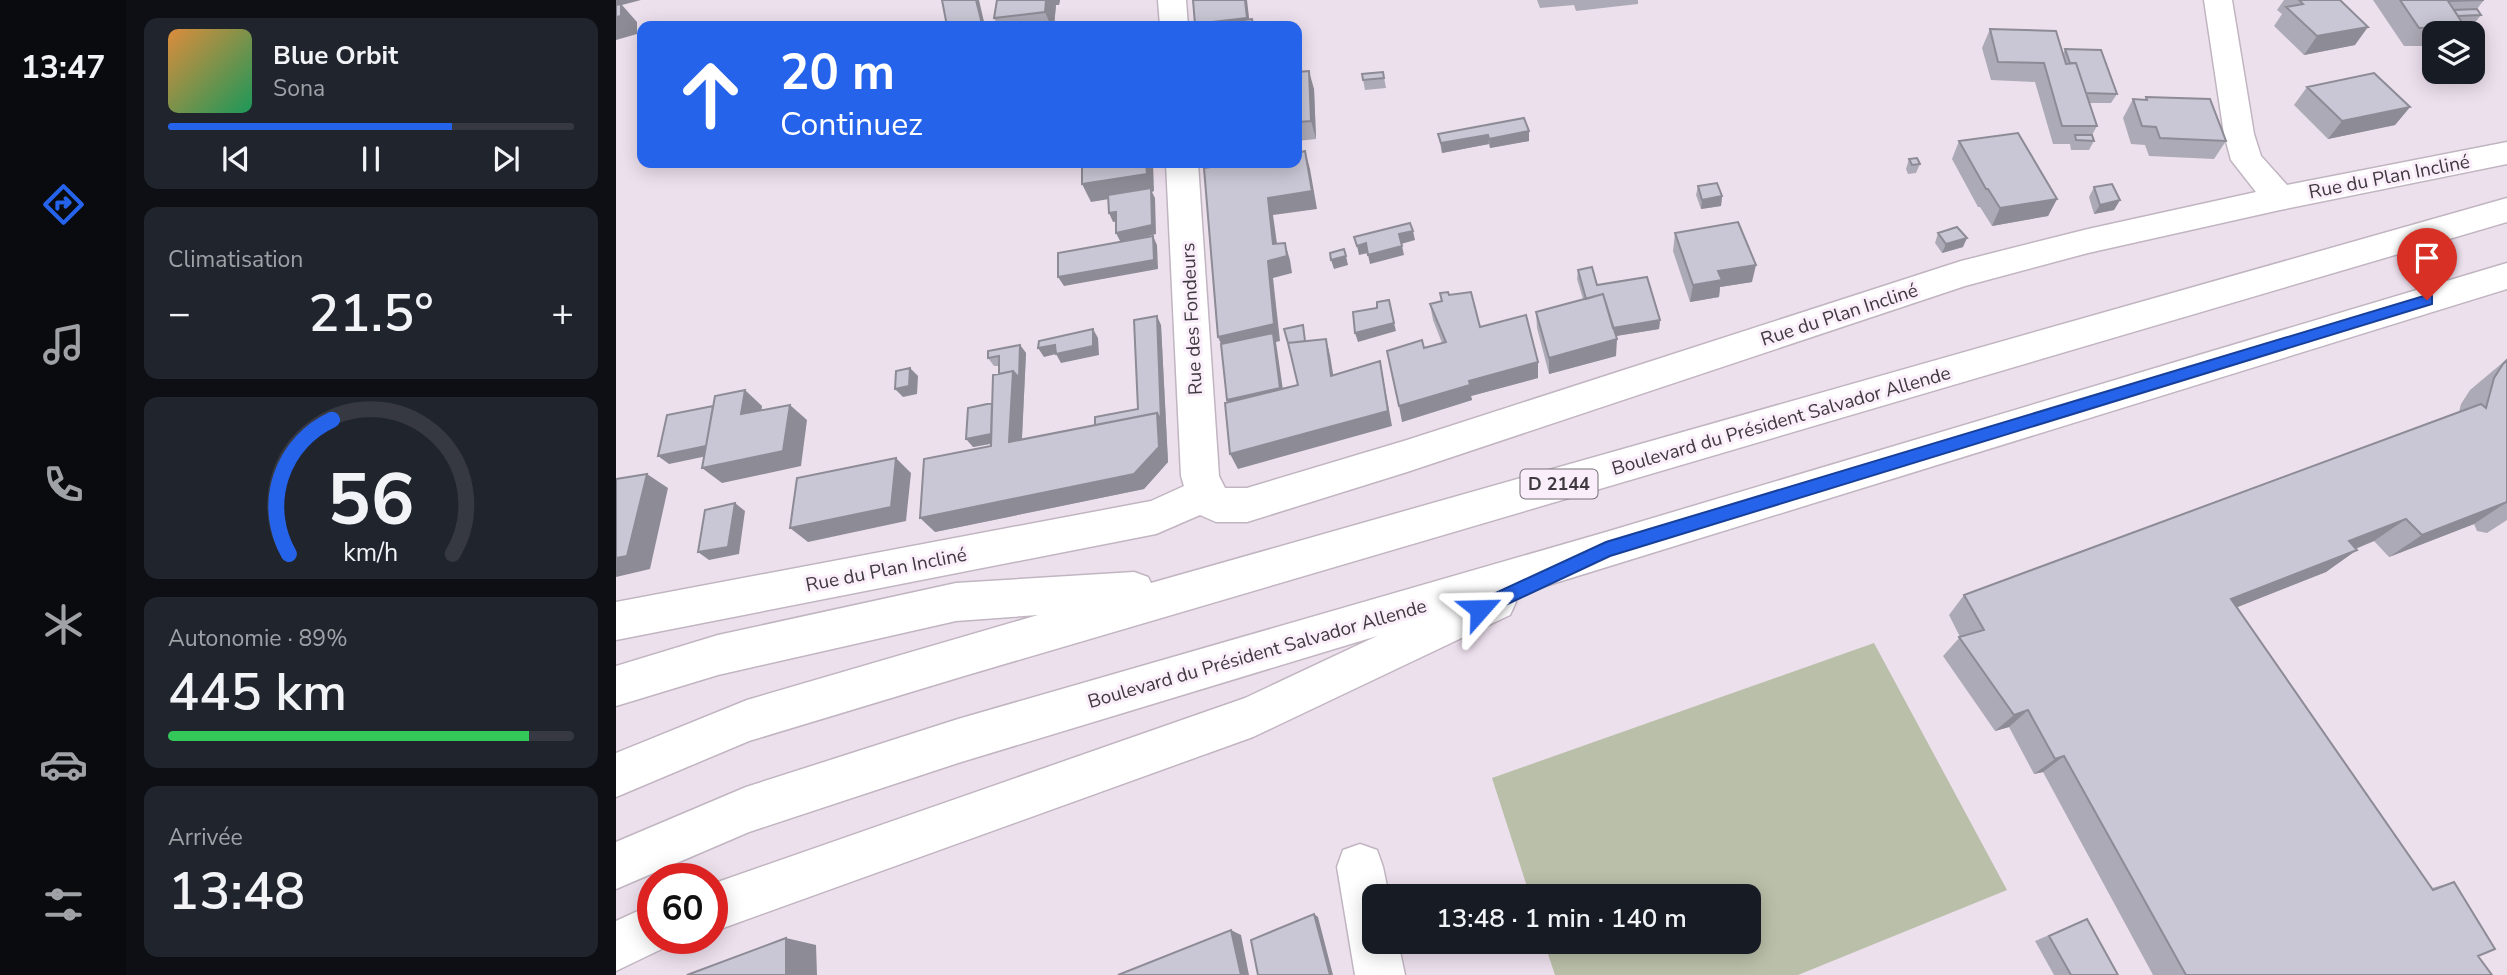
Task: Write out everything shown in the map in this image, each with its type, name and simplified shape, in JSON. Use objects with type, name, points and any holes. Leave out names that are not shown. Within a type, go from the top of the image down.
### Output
[{"type":"main road","points":[[1172,0],[1174,21]]},
{"type":"main road","points":[[2218,0],[2239,134],[2247,160],[2280,198]]},
{"type":"main road","name":"Rue du Plan Incliné","points":[[616,621],[1156,517],[1203,485],[1216,505],[1247,505],[1407,456],[1961,274],[2088,241],[2280,198],[2507,153]]},
{"type":"main road","name":"Rue des Fondeurs","points":[[1182,168],[1203,485]]},
{"type":"main road","name":"Boulevard du Président Salvador Allende","points":[[616,775],[747,721],[2507,210]]},
{"type":"main road","name":"Boulevard du Président Salvador Allende","points":[[616,866],[746,810],[958,741],[1606,550],[2507,276]]},
{"type":"main road","points":[[728,902],[1254,716],[1606,550]]},
{"type":"main road","points":[[616,686],[718,655],[956,602],[1209,585]]},
{"type":"main road","points":[[1360,867],[1380,975]]},
{"type":"main road","points":[[616,947],[637,936]]},
{"type":"green space","points":[[1874,643],[2007,890],[1798,975],[1555,975],[1548,954],[1761,954],[1761,884],[1526,884],[1492,778]]},
{"type":"building","points":[[942,0],[976,0],[981,21],[946,21]]},
{"type":"building","points":[[997,0],[1046,0],[1045,12],[994,18]]},
{"type":"building","points":[[1193,0],[1245,0],[1247,18],[1195,21]]},
{"type":"building","points":[[2299,0],[2340,0],[2368,27],[2317,36],[2286,7],[2303,4]]},
{"type":"building","points":[[2400,0],[2484,0],[2448,1],[2461,21],[2422,21],[2422,28],[2419,28]]},
{"type":"building","points":[[621,4],[621,16],[616,17],[616,5]]},
{"type":"building","points":[[2477,9],[2481,15],[2458,16],[2454,10]]},
{"type":"building","points":[[1990,29],[2056,31],[2066,64],[2076,63],[2097,126],[2062,126],[2044,63],[1998,62]]},
{"type":"building","points":[[2065,49],[2101,50],[2117,94],[2086,93],[2076,63],[2070,63]]},
{"type":"building","points":[[1309,71],[1311,121],[1302,122],[1302,72]]},
{"type":"building","points":[[1383,72],[1384,78],[1363,80],[1362,74]]},
{"type":"building","points":[[2374,73],[2410,107],[2342,121],[2307,87]]},
{"type":"building","points":[[2146,97],[2210,99],[2226,141],[2160,138],[2156,127],[2142,126],[2133,99],[2147,100]]},
{"type":"building","points":[[1524,118],[1529,131],[1489,139],[1488,135],[1441,143],[1438,134]]},
{"type":"building","points":[[2018,133],[2057,199],[2000,208],[1959,141]]},
{"type":"building","points":[[2075,135],[2092,135],[2094,141],[2076,140]]},
{"type":"building","points":[[1305,151],[1312,191],[1268,198],[1273,244],[1285,243],[1287,256],[1268,261],[1274,324],[1218,337],[1204,168],[1302,168],[1302,152]]},
{"type":"building","points":[[1917,158],[1920,164],[1912,165],[1909,159]]},
{"type":"building","points":[[1082,168],[1146,168],[1147,174],[1082,184]]},
{"type":"building","points":[[1717,183],[1722,196],[1702,200],[1698,186]]},
{"type":"building","points":[[2112,184],[2120,200],[2100,205],[2094,187]]},
{"type":"building","points":[[1151,188],[1152,225],[1116,233],[1116,212],[1109,213],[1108,195]]},
{"type":"building","points":[[1738,222],[1756,265],[1718,271],[1722,280],[1693,285],[1675,233]]},
{"type":"building","points":[[1410,223],[1413,231],[1399,234],[1402,246],[1368,255],[1366,243],[1357,246],[1354,237]]},
{"type":"building","points":[[1957,227],[1967,238],[1946,244],[1938,233]]},
{"type":"building","points":[[1153,236],[1154,260],[1058,277],[1058,253]]},
{"type":"building","points":[[1344,249],[1346,256],[1331,260],[1330,253]]},
{"type":"building","points":[[1592,267],[1597,285],[1647,277],[1660,320],[1613,328],[1603,294],[1586,299],[1578,270]]},
{"type":"building","points":[[1448,292],[1449,295],[1471,292],[1480,327],[1526,315],[1538,362],[1469,381],[1470,385],[1399,406],[1387,351],[1422,340],[1424,348],[1446,342],[1430,304],[1442,301],[1440,293]]},
{"type":"building","points":[[1603,294],[1617,339],[1549,358],[1536,312]]},
{"type":"building","points":[[1389,300],[1394,323],[1355,333],[1353,312],[1377,308],[1377,302]]},
{"type":"building","points":[[1157,316],[1161,421],[1157,413],[1095,425],[1095,417],[1138,409],[1134,320]]},
{"type":"building","points":[[1303,325],[1305,341],[1288,343],[1284,329]]},
{"type":"building","points":[[1093,329],[1093,346],[1056,354],[1055,345],[1038,348],[1039,341]]},
{"type":"building","points":[[1273,333],[1280,388],[1227,400],[1221,344]]},
{"type":"building","points":[[1326,339],[1331,376],[1380,361],[1388,411],[1230,454],[1225,403],[1298,385],[1288,343]]},
{"type":"building","points":[[1020,345],[1019,378],[1013,371],[999,374],[999,356],[988,358],[988,351]]},
{"type":"building","points":[[2507,360],[2507,502],[2422,535],[2406,519],[2349,541],[2357,550],[2231,599],[2433,890],[2454,882],[2495,949],[2478,956],[2492,975],[2186,975],[2064,756],[2055,759],[2028,710],[2014,715],[1959,637],[1984,630],[1964,595],[2481,404],[2486,408],[2494,378]]},
{"type":"building","points":[[910,368],[909,386],[895,389],[896,371]]},
{"type":"building","points":[[1013,371],[1009,442],[1157,413],[1159,447],[1134,474],[920,518],[924,459],[991,446],[993,375]]},
{"type":"building","points":[[745,390],[741,414],[790,405],[783,451],[702,468],[715,396]]},
{"type":"building","points":[[992,403],[991,434],[966,439],[968,408]]},
{"type":"building","points":[[713,406],[706,446],[658,456],[667,415]]},
{"type":"building","points":[[896,458],[891,507],[790,528],[797,478]]},
{"type":"building","points":[[647,474],[627,556],[616,558],[616,479]]},
{"type":"building","points":[[735,503],[728,547],[698,552],[705,510]]},
{"type":"building","points":[[1314,914],[1330,975],[1258,975],[1251,940]]},
{"type":"building","points":[[2087,919],[2118,975],[2071,975],[2049,936]]},
{"type":"building","points":[[1231,930],[1241,975],[1118,975]]},
{"type":"building","points":[[786,938],[786,975],[687,975]]},
{"type":"route","points":[[1480,609],[1606,550],[2427,300]]}]
